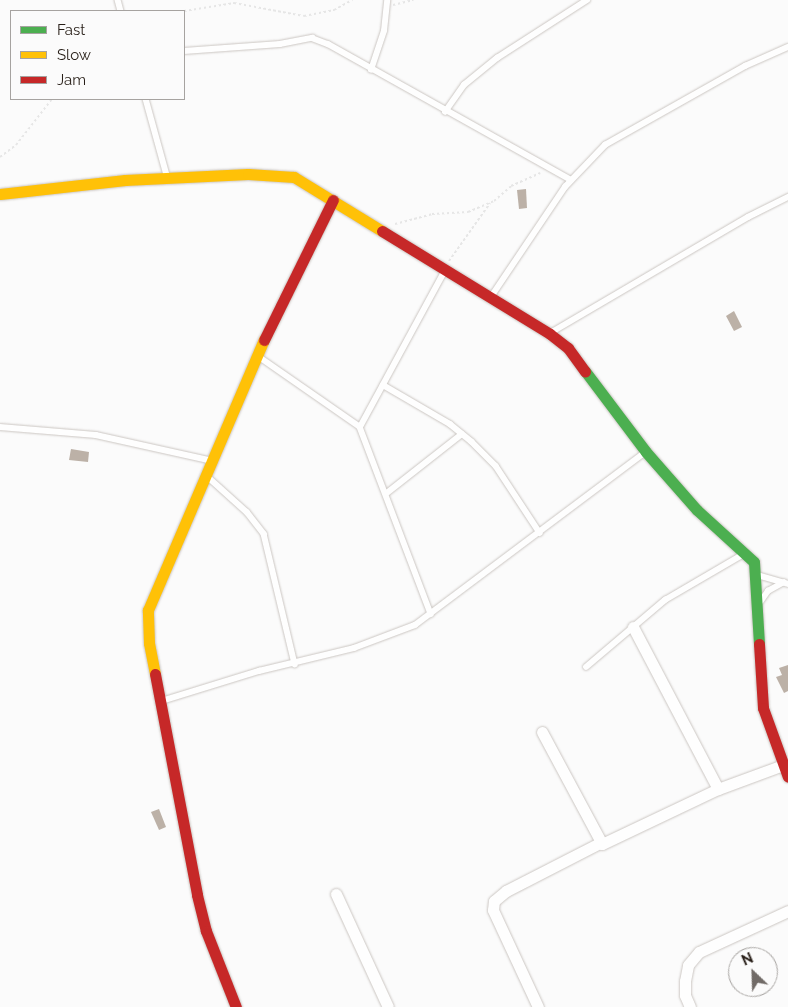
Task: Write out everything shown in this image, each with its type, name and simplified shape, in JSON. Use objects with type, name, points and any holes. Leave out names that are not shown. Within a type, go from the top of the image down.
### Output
[{"type":"street","points":[[0,194],[61,185],[168,178],[275,174],[294,177],[333,200],[443,272],[550,334],[568,348],[646,452],[697,510],[746,552],[754,562],[759,605],[760,687],[763,708],[788,777]]},
{"type":"street","points":[[236,1007],[212,948],[196,895],[149,643],[148,610],[203,473],[257,355],[333,200]]},
{"type":"street","points":[[633,627],[718,789]]},
{"type":"street","points":[[542,732],[600,843]]},
{"type":"street","points":[[538,1007],[493,910],[494,901],[506,891],[600,843],[606,843],[718,789],[783,765]]},
{"type":"street","points":[[336,894],[388,1007]]},
{"type":"street","points":[[690,1007],[685,995],[685,981],[688,965],[699,952],[788,911]]},
{"type":"lane","points":[[445,112],[464,85],[497,58],[586,0]]},
{"type":"lane","points":[[371,70],[384,31],[387,3]]},
{"type":"lane","points":[[185,51],[312,38],[571,180]]},
{"type":"lane","points":[[490,298],[571,180],[606,145],[729,75],[788,47]]},
{"type":"lane","points":[[146,100],[168,178]]},
{"type":"lane","points":[[550,334],[748,217],[788,197]]},
{"type":"lane","points":[[360,427],[443,272]]},
{"type":"lane","points":[[257,355],[360,427],[387,493],[431,614]]},
{"type":"lane","points":[[383,385],[462,434],[496,466],[540,533]]},
{"type":"lane","points":[[0,427],[96,435],[209,460]]},
{"type":"lane","points":[[387,493],[462,434]]},
{"type":"lane","points":[[161,701],[259,671],[295,664],[395,634],[431,614],[646,452]]},
{"type":"lane","points":[[203,473],[247,512],[264,534],[295,664]]},
{"type":"lane","points":[[586,667],[665,600],[746,552]]},
{"type":"lane","points":[[757,575],[786,583]]},
{"type":"lane","points":[[759,605],[768,591],[786,583]]},
{"type":"path","points":[[185,11],[234,3],[304,16],[334,10],[352,0]]},
{"type":"path","points":[[387,3],[413,0]]},
{"type":"path","points":[[0,157],[16,145],[51,100]]},
{"type":"path","points":[[391,224],[432,214],[468,212],[490,203],[511,186],[550,168]]},
{"type":"path","points":[[443,272],[490,203]]},
{"type":"building","points":[[526,189],[527,208],[519,209],[517,190]]},
{"type":"building","points":[[734,311],[742,327],[734,331],[726,316]]},
{"type":"building","points":[[71,449],[89,452],[88,462],[69,460]]},
{"type":"building","points":[[788,665],[788,691],[784,693],[776,677],[782,675],[779,668]]},
{"type":"building","points":[[159,809],[166,827],[159,830],[151,812]]},
{"type":"traffic: fast","points":[[585,371],[646,452],[697,510],[754,562],[759,644]]},
{"type":"traffic: slow","points":[[0,194],[125,180],[248,174],[294,177],[382,231]]},
{"type":"traffic: slow","points":[[155,674],[149,643],[148,610],[264,340]]},
{"type":"traffic: jam","points":[[264,340],[333,200]]},
{"type":"traffic: jam","points":[[382,231],[550,334],[568,348],[585,371]]},
{"type":"traffic: jam","points":[[759,644],[763,708],[788,777]]},
{"type":"traffic: jam","points":[[155,674],[197,895],[206,931],[236,1007]]}]
